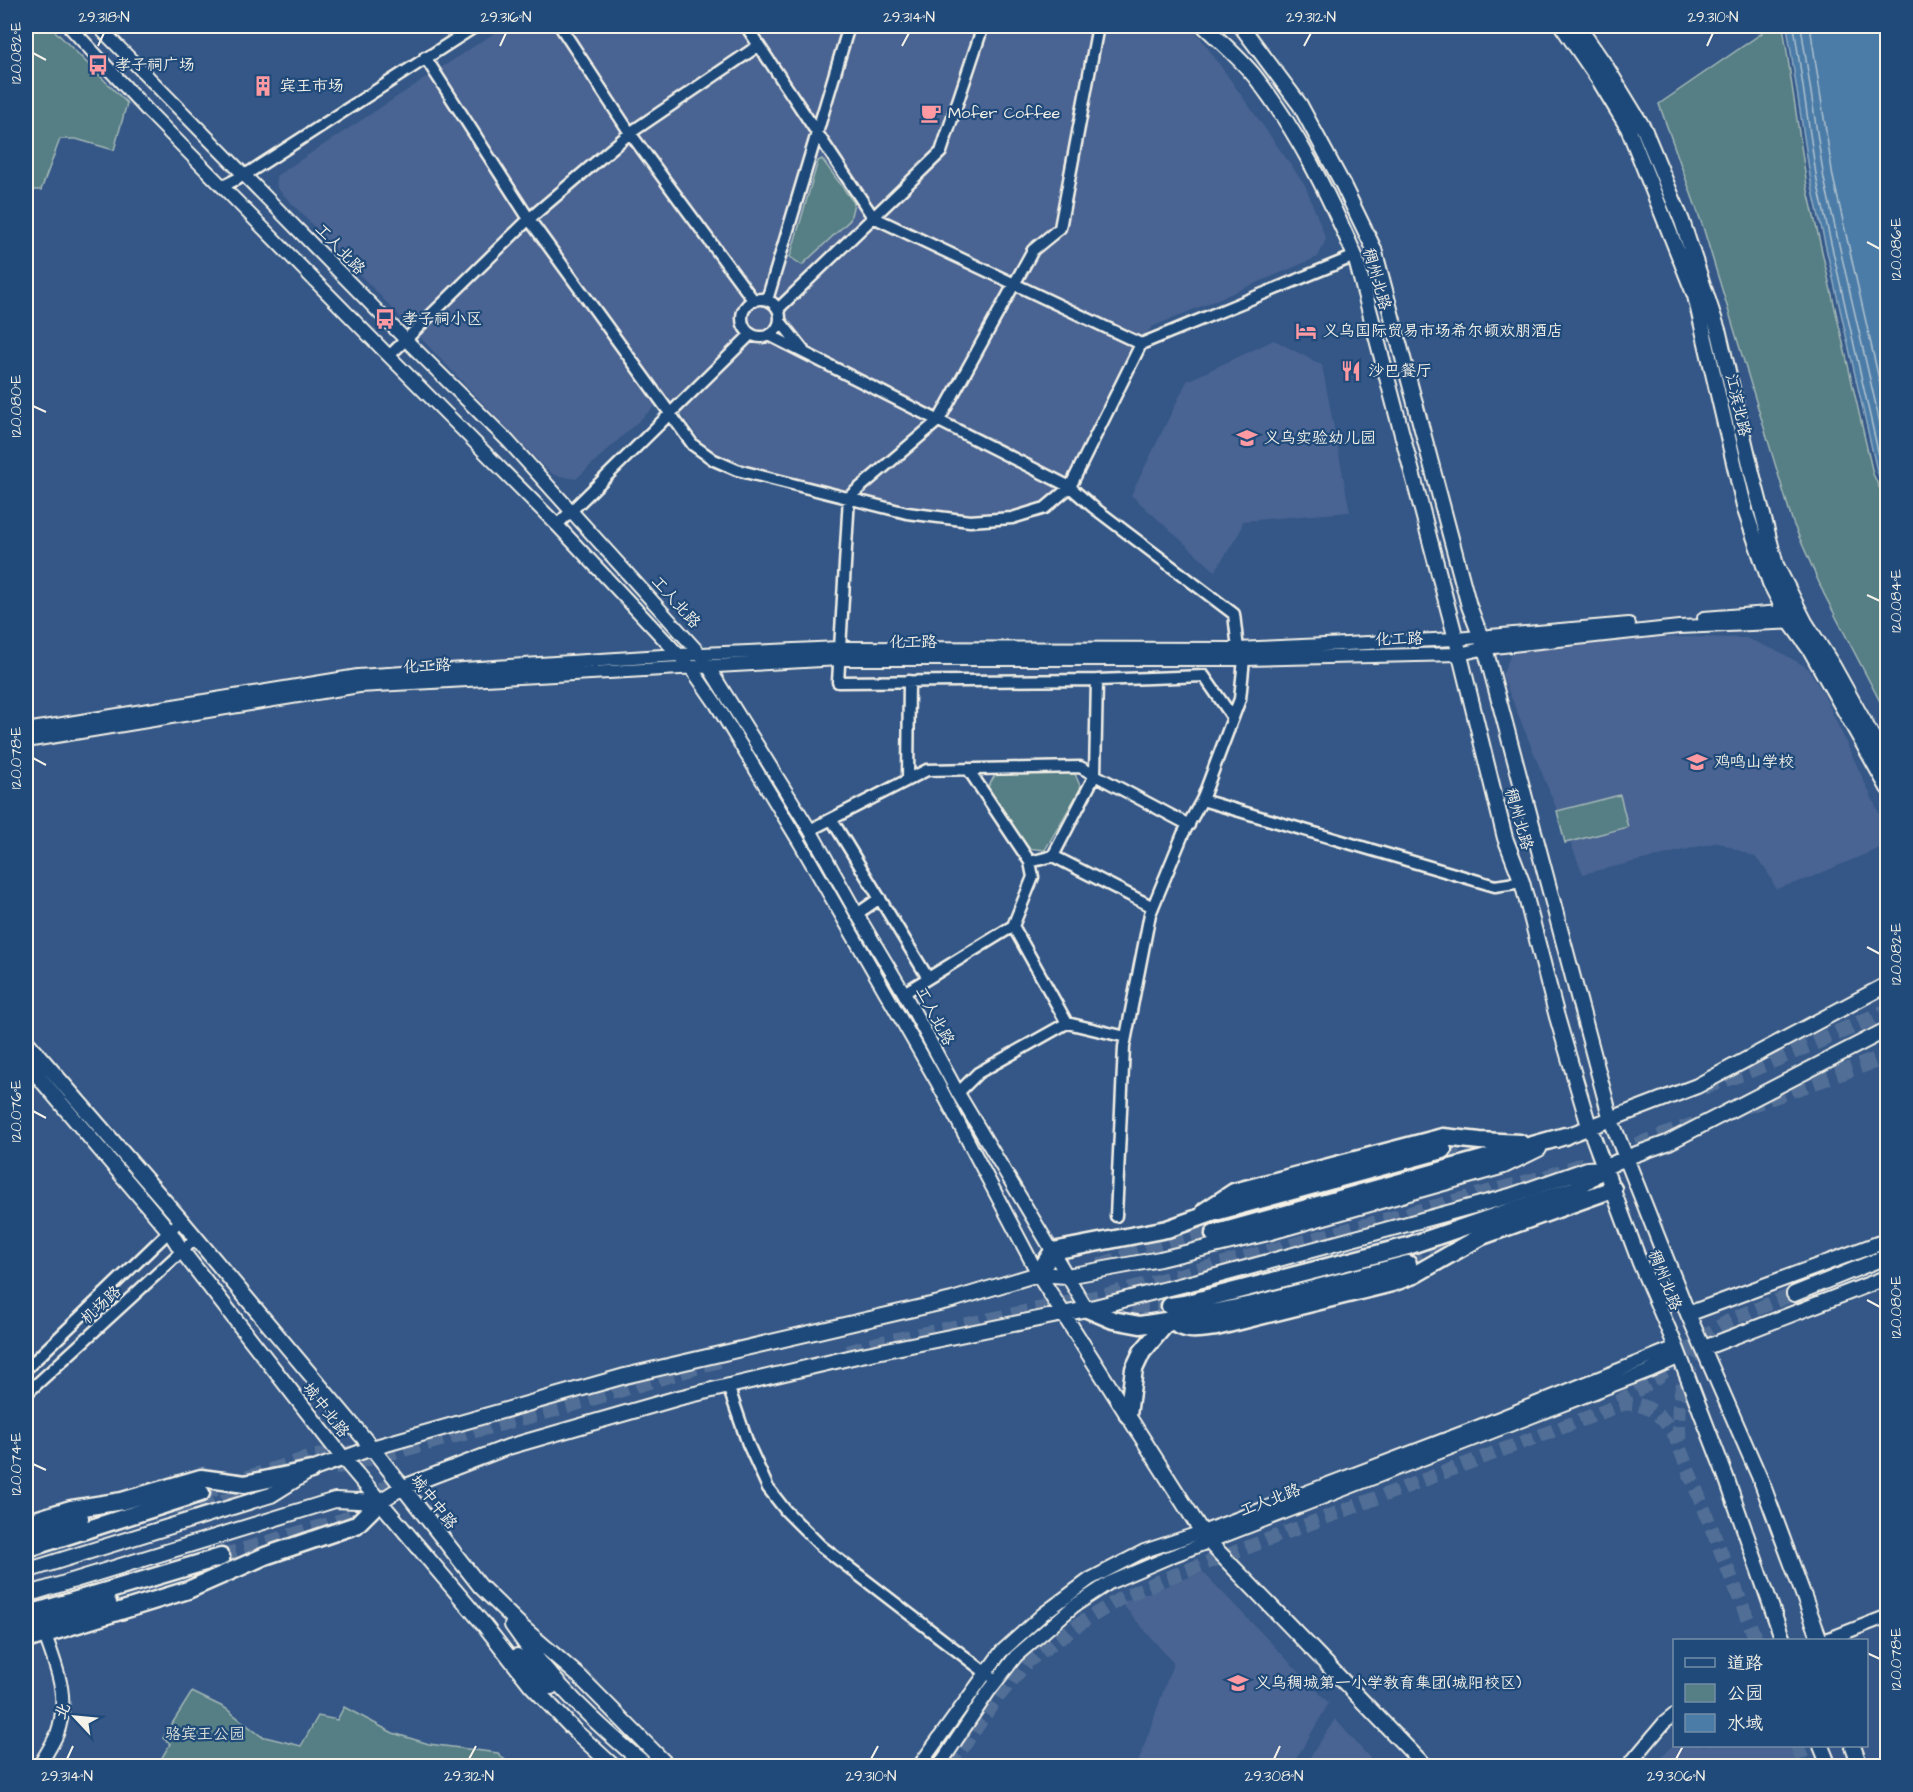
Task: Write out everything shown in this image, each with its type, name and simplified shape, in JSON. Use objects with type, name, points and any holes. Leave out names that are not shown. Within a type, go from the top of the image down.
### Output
[{"type":"highway","points":[[1214,1234],[1565,1136]]},
{"type":"highway","points":[[1197,1219],[1213,1204],[1234,1192],[1443,1137],[1539,1143]]},
{"type":"highway","points":[[1038,1274],[1053,1251],[1167,1229],[1215,1212],[1443,1150]]},
{"type":"highway","points":[[1087,1309],[1113,1320],[1140,1325],[1170,1313],[1184,1304],[1408,1246],[1575,1189],[1604,1168]]},
{"type":"highway","points":[[1170,1313],[1183,1329],[1197,1330],[1392,1283],[1414,1275],[1482,1236],[1613,1189]]},
{"type":"highway","points":[[1128,1415],[1134,1369],[1142,1352],[1170,1313],[1256,1304],[1408,1264]]},
{"type":"highway","points":[[26,1522],[71,1509],[122,1501],[201,1478],[245,1484],[311,1470]]},
{"type":"highway","points":[[26,1549],[201,1493]]},
{"type":"highway","points":[[26,1535],[101,1512],[122,1501]]},
{"type":"highway","points":[[26,1628],[265,1556],[356,1525],[379,1502]]},
{"type":"highway","points":[[26,1640],[188,1590],[265,1556]]},
{"type":"highway","points":[[26,1615],[221,1557]]},
{"type":"main road","name":"稠州北路","points":[[1204,26],[1255,77],[1295,136],[1330,200],[1355,256],[1460,654],[1505,838],[1522,882],[1557,1017],[1589,1126],[1640,1263],[1678,1352],[1726,1477],[1782,1639]]},
{"type":"main road","name":"稠州北路","points":[[1241,26],[1300,105],[1374,249],[1469,606],[1482,643],[1611,1120],[1688,1314],[1762,1483],[1819,1639]]},
{"type":"main road","name":"江滨北路","points":[[1562,26],[1628,128],[1695,296],[1745,510],[1770,583],[1787,617],[1811,651],[1887,789]]},
{"type":"main road","name":"江滨北路","points":[[1578,26],[1644,129],[1682,221],[1719,333],[1776,565],[1887,765]]},
{"type":"main road","points":[[26,1571],[271,1495],[311,1470],[372,1448],[625,1376],[952,1300],[1038,1274],[1067,1276],[1160,1259],[1286,1227],[1504,1166],[1589,1126],[1611,1120],[1697,1086],[1887,984]]},
{"type":"main road","points":[[26,1594],[335,1500],[379,1502],[401,1488],[508,1447],[667,1401],[857,1356],[1087,1309],[1510,1196],[1587,1169],[1604,1168],[1667,1143],[1887,1029]]},
{"type":"main road","points":[[26,1041],[196,1238]]},
{"type":"main road","name":"城中北路","points":[[26,1062],[170,1232],[182,1251],[343,1458],[488,1630],[531,1685],[613,1767]]},
{"type":"main road","name":"城中中路","points":[[196,1238],[372,1448],[401,1488],[480,1586],[580,1677],[668,1767]]},
{"type":"main road","points":[[1688,1314],[1887,1240]]},
{"type":"main road","points":[[1887,1256],[1795,1299],[1887,1267]]},
{"type":"main road","points":[[1038,1274],[1205,1537],[1425,1767]]},
{"type":"main road","points":[[1704,1348],[1887,1277]]},
{"type":"main road","points":[[496,1602],[527,1647],[548,1672],[590,1717],[647,1767]]},
{"type":"main road","points":[[488,1630],[633,1767]]},
{"type":"main road","points":[[1821,1747],[1829,1767]]},
{"type":"main road","points":[[1853,1747],[1860,1767]]},
{"type":"street","name":"工人北路","points":[[69,26],[147,110],[557,525],[691,668],[716,704],[812,864],[937,1082],[1038,1274]]},
{"type":"street","name":"工人北路","points":[[98,26],[507,441],[704,660],[810,830],[904,993],[958,1093],[1087,1309]]},
{"type":"street","points":[[223,186],[245,175],[476,26]]},
{"type":"street","points":[[560,26],[630,134],[754,301]]},
{"type":"street","points":[[746,26],[873,217],[1141,344]]},
{"type":"street","points":[[767,300],[849,26]]},
{"type":"street","points":[[778,309],[941,152],[983,26]]},
{"type":"street","points":[[1098,26],[1060,228],[1033,250],[939,420],[849,497],[838,682],[1097,680],[1204,676],[1233,718]]},
{"type":"street","points":[[388,356],[529,219],[630,134],[758,46]]},
{"type":"street","points":[[425,57],[529,219],[693,445],[714,460],[737,470],[907,513],[970,521],[1012,518],[1045,508],[1070,487],[1141,344],[1355,256]]},
{"type":"street","points":[[780,321],[774,332],[757,337],[744,326],[743,314],[749,304],[754,301],[767,300],[778,309],[780,321],[805,352]]},
{"type":"street","points":[[557,525],[751,334]]},
{"type":"street","points":[[769,335],[1070,487],[1092,507],[1234,614],[1241,654],[1240,699],[1202,800],[1153,907],[1126,1037],[1116,1216]]},
{"type":"street","name":"化工路","points":[[1241,654],[1456,639],[1482,643],[1803,616]]},
{"type":"street","name":"化工路","points":[[26,730],[358,676],[678,655],[704,660],[839,654],[1460,654],[1482,643]]},
{"type":"street","name":"化工路","points":[[26,741],[359,686],[691,668],[704,660]]},
{"type":"street","points":[[1053,856],[1095,775],[1097,680]]},
{"type":"street","points":[[908,780],[909,681]]},
{"type":"street","points":[[810,830],[927,770],[1080,767],[1189,825]]},
{"type":"street","points":[[904,993],[1013,926],[1033,876],[1030,861],[968,769]]},
{"type":"street","points":[[1202,800],[1495,886],[1522,882]]},
{"type":"street","points":[[832,820],[928,978]]},
{"type":"street","points":[[1030,861],[1053,856],[1153,907]]},
{"type":"street","points":[[857,914],[880,898]]},
{"type":"street","points":[[1013,926],[1067,1023]]},
{"type":"street","points":[[958,1093],[978,1073],[1067,1023],[1126,1037]]},
{"type":"street","name":"机场路","points":[[26,1369],[182,1220]]},
{"type":"street","name":"机场路","points":[[26,1394],[196,1238]]},
{"type":"street","points":[[939,1767],[997,1680],[1016,1656],[1074,1606],[1109,1583],[1205,1537],[1467,1431],[1678,1352]]},
{"type":"street","points":[[728,1386],[748,1444],[768,1488],[786,1511],[821,1546],[997,1680]]},
{"type":"street","points":[[919,1767],[1001,1652],[1043,1614],[1090,1579],[1143,1551],[1205,1537]]},
{"type":"street","points":[[1831,1639],[1887,1616]]},
{"type":"street","points":[[39,1767],[56,1736],[63,1714],[63,1694],[45,1635]]},
{"type":"street","points":[[1628,1767],[1664,1723],[1673,1716]]},
{"type":"shaded area","points":[[505,26],[1189,26],[1200,37],[1305,185],[1326,239],[1318,257],[1152,327],[1129,354],[1077,462],[1049,498],[1011,514],[983,517],[926,512],[742,464],[705,447],[667,395],[576,479],[554,475],[277,188],[276,176]]},
{"type":"shaded area","name":"义乌实验幼儿园","points":[[1274,340],[1322,365],[1350,512],[1243,521],[1240,532],[1215,571],[1131,495],[1187,381]]},
{"type":"shaded area","name":"鸡鸣山学校","points":[[1684,637],[1746,638],[1780,652],[1808,668],[1824,695],[1887,830],[1887,845],[1807,879],[1776,889],[1767,871],[1755,857],[1718,842],[1583,874],[1502,675],[1511,654],[1538,642]]},
{"type":"shaded area","name":"义乌稠城第一小学教育集团(城阳校区)","points":[[1203,1572],[1329,1703],[1292,1766],[1137,1766],[1173,1663],[1121,1603]]},
{"type":"shaded area","points":[[1335,1719],[1377,1766],[1304,1766]]},
{"type":"shaded area","points":[[1673,1745],[1673,1747],[1796,1747],[1805,1766],[1652,1766]]},
{"type":"green space","points":[[26,26],[50,26],[127,103],[114,150],[76,139],[60,139],[41,190],[26,190]]},
{"type":"green space","points":[[1757,26],[1783,26],[1807,186],[1873,474],[1887,504],[1887,715],[1824,594],[1793,523],[1703,227],[1659,104],[1762,33]]},
{"type":"green space","points":[[822,159],[854,203],[850,220],[802,265],[790,257],[818,161]]},
{"type":"green space","points":[[997,772],[1075,774],[1081,788],[1045,850],[1026,848],[987,788]]},
{"type":"green space","points":[[1620,795],[1628,827],[1565,843],[1557,811]]},
{"type":"green space","name":"骆宾王公园","points":[[192,1692],[225,1708],[261,1736],[301,1746],[318,1716],[337,1720],[344,1707],[393,1733],[429,1744],[498,1753],[511,1766],[157,1766],[170,1744],[163,1738]]},
{"type":"water","points":[[1787,26],[1887,26],[1887,495],[1877,471],[1811,182]]},
{"type":"tunnel","points":[[1703,1087],[1748,1071],[1888,1011]]},
{"type":"tunnel","points":[[1746,1106],[1888,1056]]},
{"type":"tunnel","points":[[848,1353],[878,1344],[1109,1295],[1551,1176],[1694,1125]]},
{"type":"tunnel","points":[[1443,1150],[1483,1145]]},
{"type":"tunnel","points":[[1408,1264],[1467,1230]]},
{"type":"tunnel","points":[[1100,1266],[1143,1250],[1214,1234]]},
{"type":"tunnel","points":[[1618,1402],[1656,1379],[1707,1334],[1734,1318],[1794,1294]]},
{"type":"tunnel","points":[[1108,1305],[1170,1306]]},
{"type":"tunnel","points":[[1680,1440],[1681,1390],[1696,1358],[1705,1347]]},
{"type":"tunnel","points":[[334,1467],[559,1408],[725,1358]]},
{"type":"tunnel","points":[[950,1766],[993,1703],[1028,1661],[1081,1623],[1123,1597],[1162,1580],[1623,1404],[1640,1405],[1653,1411],[1674,1434],[1756,1639]]},
{"type":"tunnel","points":[[201,1493],[314,1457],[352,1453]]},
{"type":"tunnel","points":[[177,1518],[280,1482]]},
{"type":"tunnel","points":[[358,1497],[408,1482]]},
{"type":"tunnel","points":[[221,1557],[342,1521],[374,1506]]},
{"type":"tunnel","points":[[1797,1747],[1805,1766]]},
{"type":"place","name":"孝子祠广场","points":[[98,65]]},
{"type":"place","name":"宾王市场","points":[[263,86]]},
{"type":"place","name":"Mofer Coffee","points":[[931,113]]},
{"type":"place","name":"孝子祠小区","points":[[385,319]]},
{"type":"place","name":"义乌国际贸易市场希尔顿欢朋酒店","points":[[1306,331]]},
{"type":"place","name":"沙巴餐厅","points":[[1351,371]]},
{"type":"place","name":"义乌实验幼儿园","points":[[1247,438]]},
{"type":"place","name":"鸡鸣山学校","points":[[1697,762]]},
{"type":"place","name":"义乌稠城第一小学教育集团(城阳校区)","points":[[1238,1683]]}]
